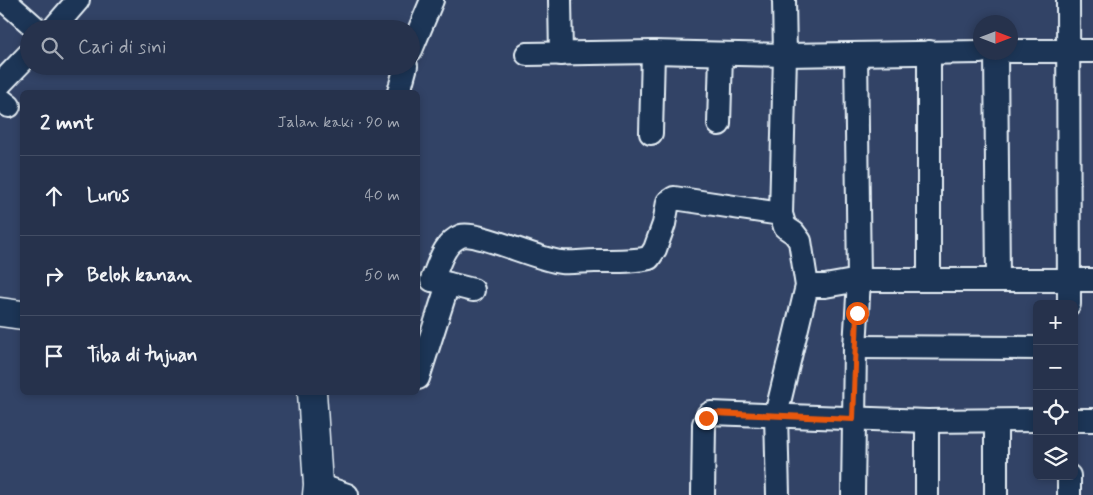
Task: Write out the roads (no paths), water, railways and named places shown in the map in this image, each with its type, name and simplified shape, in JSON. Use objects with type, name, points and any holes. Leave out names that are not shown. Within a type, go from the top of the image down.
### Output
[{"type":"street","points":[[4,0],[27,20]]},
{"type":"street","points":[[61,20],[78,0]]},
{"type":"street","points":[[420,29],[432,0]]},
{"type":"street","points":[[560,0],[561,54]]},
{"type":"street","points":[[778,495],[776,416],[807,286],[800,241],[785,226],[781,214],[785,55],[784,0]]},
{"type":"street","points":[[1068,0],[1069,300]]},
{"type":"street","points":[[1018,51],[1093,51]]},
{"type":"street","points":[[651,133],[653,52]]},
{"type":"street","points":[[527,54],[653,52],[785,55],[973,52]]},
{"type":"street","points":[[929,52],[929,280]]},
{"type":"street","points":[[719,124],[721,54]]},
{"type":"street","points":[[853,495],[855,347],[859,280],[856,54]]},
{"type":"street","points":[[996,60],[998,280]]},
{"type":"street","points":[[0,84],[20,63]]},
{"type":"street","points":[[400,90],[404,75]]},
{"type":"street","points":[[420,364],[432,280],[440,258],[449,244],[463,236],[482,238],[538,257],[561,262],[634,260],[649,258],[655,249],[664,224],[666,207],[668,202],[674,198],[781,214]]},
{"type":"street","points":[[432,280],[473,290]]},
{"type":"street","points":[[807,286],[825,286],[859,280],[1093,280]]},
{"type":"street","points":[[0,312],[20,315]]},
{"type":"street","points":[[855,347],[1033,348]]},
{"type":"street","points":[[312,395],[317,490],[347,495]]},
{"type":"street","points":[[703,495],[704,424],[708,415],[713,413],[927,421],[1033,420]]},
{"type":"street","points":[[1078,420],[1093,420]]},
{"type":"street","points":[[927,421],[927,495]]},
{"type":"street","points":[[996,421],[996,495]]},
{"type":"street","points":[[1069,480],[1069,495]]}]
